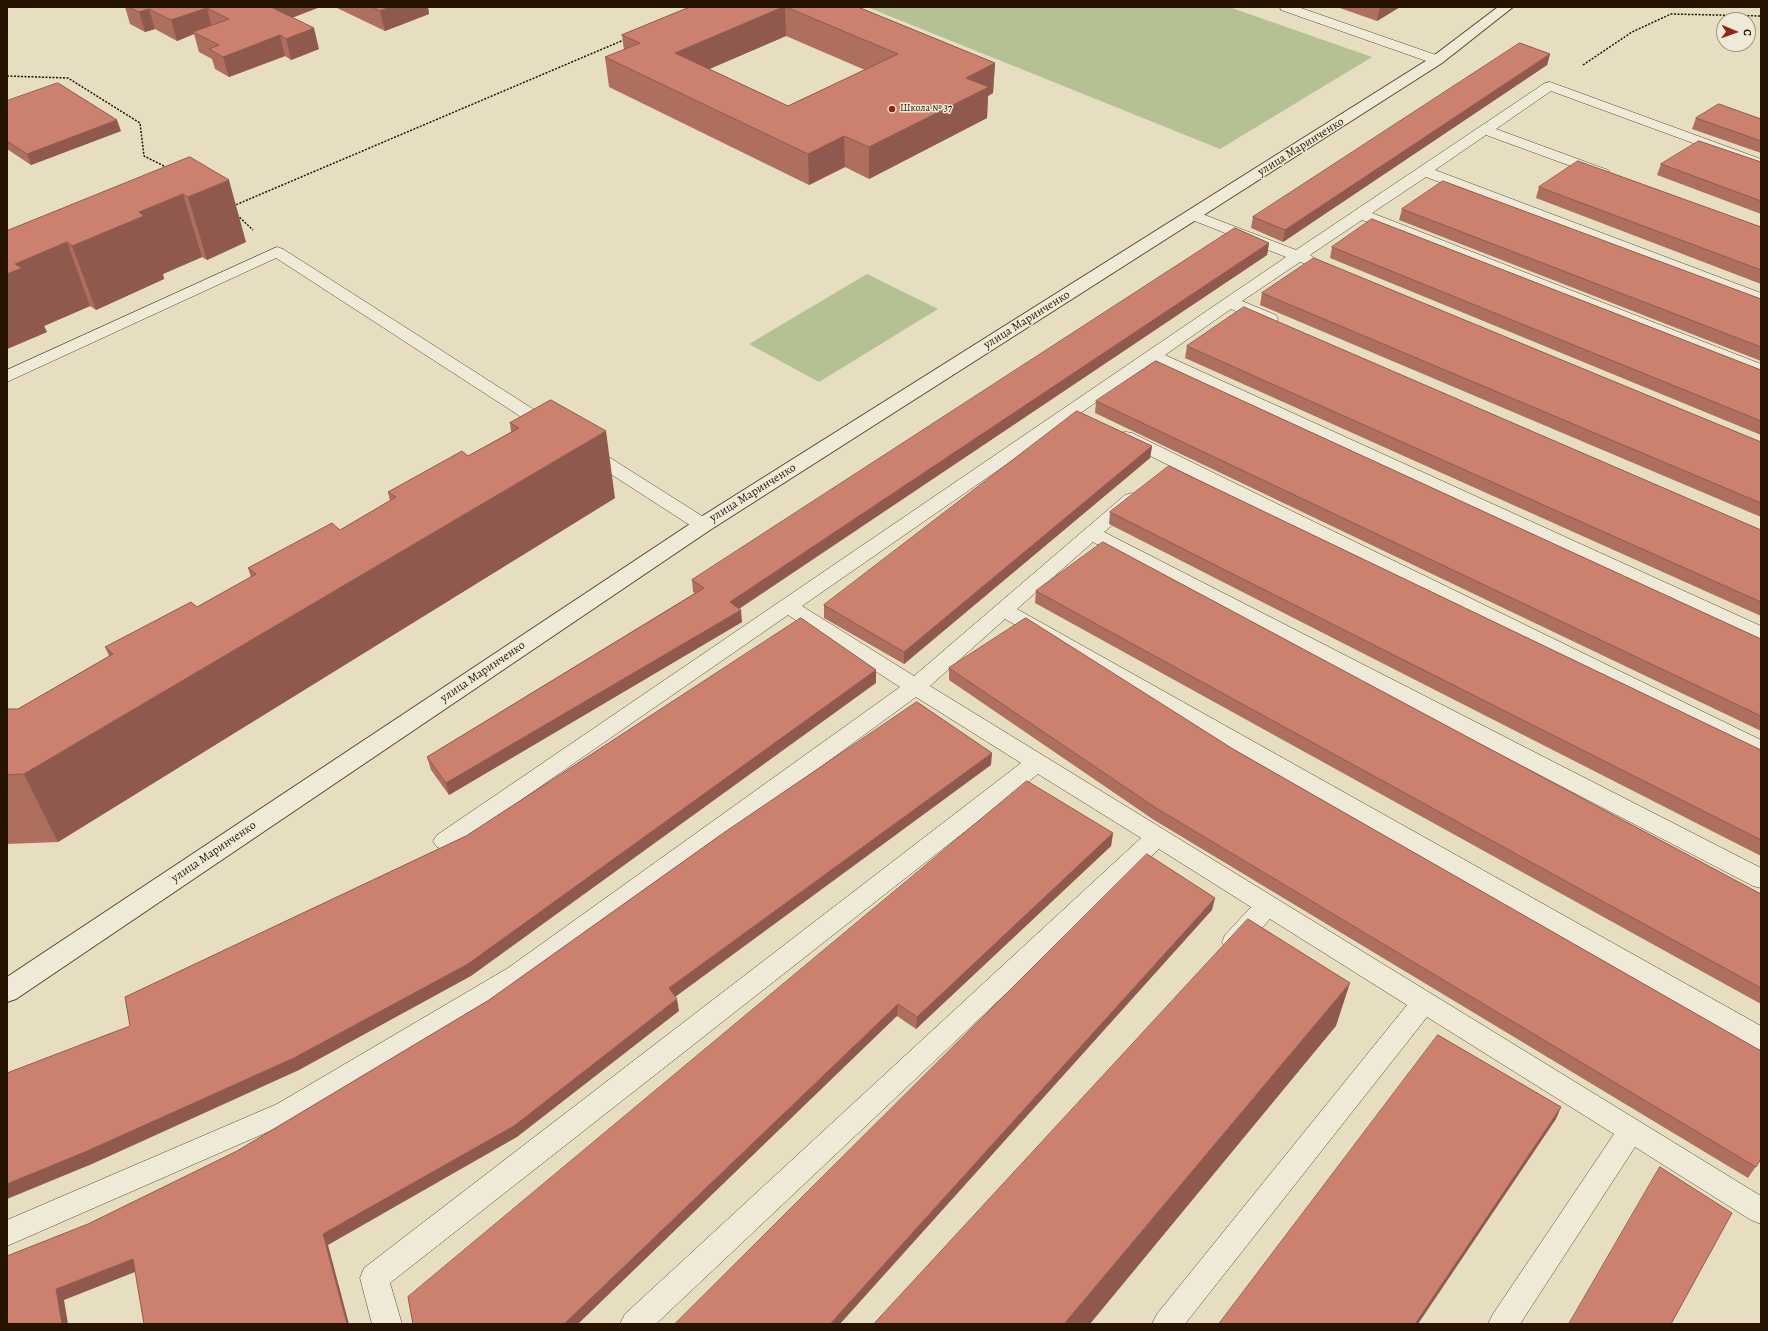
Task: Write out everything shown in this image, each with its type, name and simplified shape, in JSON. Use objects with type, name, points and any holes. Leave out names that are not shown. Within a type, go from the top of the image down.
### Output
[{"type":"street","name":"улица Маринченко","points":[[7,991],[703,524],[1437,60],[1506,7]]},
{"type":"lane","points":[[1286,7],[1437,60]]},
{"type":"lane","points":[[445,841],[1152,355],[1550,86],[1761,164]]},
{"type":"lane","points":[[1485,130],[1619,179]]},
{"type":"lane","points":[[1424,172],[1761,299]]},
{"type":"lane","points":[[1361,214],[1761,370]]},
{"type":"lane","points":[[1192,215],[1320,265]]},
{"type":"lane","points":[[7,377],[277,252],[703,524]]},
{"type":"lane","points":[[1230,302],[1288,327]]},
{"type":"lane","points":[[1152,355],[1761,634]]},
{"type":"lane","points":[[1072,410],[1761,749]]},
{"type":"lane","points":[[537,444],[565,437]]},
{"type":"lane","points":[[7,1233],[286,1112],[517,975],[915,687],[1090,534],[1177,462]]},
{"type":"lane","points":[[1090,534],[1761,880]]},
{"type":"lane","points":[[788,606],[1037,763],[1761,1211]]},
{"type":"lane","points":[[1004,610],[1761,1039]]},
{"type":"lane","points":[[387,1324],[374,1278],[1037,763]]},
{"type":"lane","points":[[635,1324],[1157,837]]},
{"type":"lane","points":[[1219,958],[1267,906]]},
{"type":"lane","points":[[1167,1324],[1424,1002]]},
{"type":"lane","points":[[1503,1324],[1631,1131]]},
{"type":"path","points":[[1550,86],[1632,32],[1671,14],[1761,16]]},
{"type":"path","points":[[229,208],[626,38]]},
{"type":"path","points":[[7,76],[68,78],[140,123],[144,156],[169,169]]},
{"type":"path","points":[[234,212],[277,252]]},
{"type":"green space","points":[[867,7],[1229,7],[1372,57],[1220,149]]},
{"type":"green space","points":[[867,274],[938,309],[819,382],[749,344]]},
{"type":"building","points":[[129,7],[271,7],[314,28],[286,39],[280,35],[223,57],[209,49],[219,45],[193,32],[229,19],[207,8],[171,20],[149,9],[139,12]]},
{"type":"building","points":[[373,7],[390,7],[380,11]]},
{"type":"building","points":[[690,7],[783,7],[675,53],[788,106],[898,54],[786,7],[858,7],[995,63],[966,78],[989,87],[869,147],[844,136],[808,154],[605,57],[640,43],[622,35]]},
{"type":"building","points":[[1520,43],[1550,54],[1285,230],[1253,217]]},
{"type":"building","points":[[58,83],[117,120],[27,154],[7,141],[7,101]]},
{"type":"building","points":[[1719,104],[1761,119],[1761,141],[1696,118]]},
{"type":"building","points":[[1699,141],[1761,162],[1761,201],[1661,164]]},
{"type":"building","points":[[190,157],[229,180],[188,197],[183,194],[139,212],[144,216],[72,246],[67,242],[15,264],[22,268],[7,274],[7,231]]},
{"type":"building","points":[[1578,161],[1761,227],[1761,270],[1539,187]]},
{"type":"building","points":[[1443,181],[1761,299],[1761,347],[1402,209]]},
{"type":"building","points":[[1372,219],[1761,370],[1761,421],[1332,247]]},
{"type":"building","points":[[1235,228],[1269,243],[730,602],[741,610],[446,783],[427,757],[704,588],[692,580]]},
{"type":"building","points":[[1314,258],[1761,442],[1761,503],[1262,293]]},
{"type":"building","points":[[1244,307],[1761,530],[1761,602],[1187,346]]},
{"type":"building","points":[[1156,361],[1761,639],[1761,716],[1096,401]]},
{"type":"building","points":[[551,400],[606,431],[24,774],[7,775],[7,709],[18,709],[113,654],[105,647],[191,602],[197,607],[256,574],[248,568],[332,523],[340,530],[396,497],[388,492],[462,451],[468,456],[519,428],[510,423]]},
{"type":"building","points":[[1077,411],[1152,446],[904,652],[824,605]]},
{"type":"building","points":[[1169,466],[1761,750],[1761,840],[1110,512]]},
{"type":"building","points":[[1103,542],[1761,894],[1761,988],[1036,591]]},
{"type":"building","points":[[801,618],[876,670],[468,964],[294,1058],[85,1152],[7,1184],[7,1073],[130,1026],[125,997],[466,836]]},
{"type":"building","points":[[1026,618],[1233,749],[1761,1051],[1761,1159],[1756,1167],[1156,808],[949,668]]},
{"type":"building","points":[[917,702],[992,753],[669,988],[677,999],[514,1126],[323,1234],[347,1324],[144,1324],[133,1259],[56,1289],[62,1324],[7,1324],[7,1256],[88,1224],[237,1151],[489,1000],[722,834]]},
{"type":"building","points":[[1027,781],[1113,833],[917,1017],[898,1004],[564,1324],[413,1324],[408,1297]]},
{"type":"building","points":[[1147,854],[1215,898],[830,1324],[675,1324]]},
{"type":"building","points":[[1248,919],[1350,983],[1064,1324],[874,1324]]},
{"type":"building","points":[[1438,1035],[1561,1107],[1415,1324],[1219,1324]]},
{"type":"building","points":[[1660,1167],[1732,1213],[1671,1324],[1569,1324]]},
{"type":"place","name":"Школа № 37","points":[[892,109]]}]
